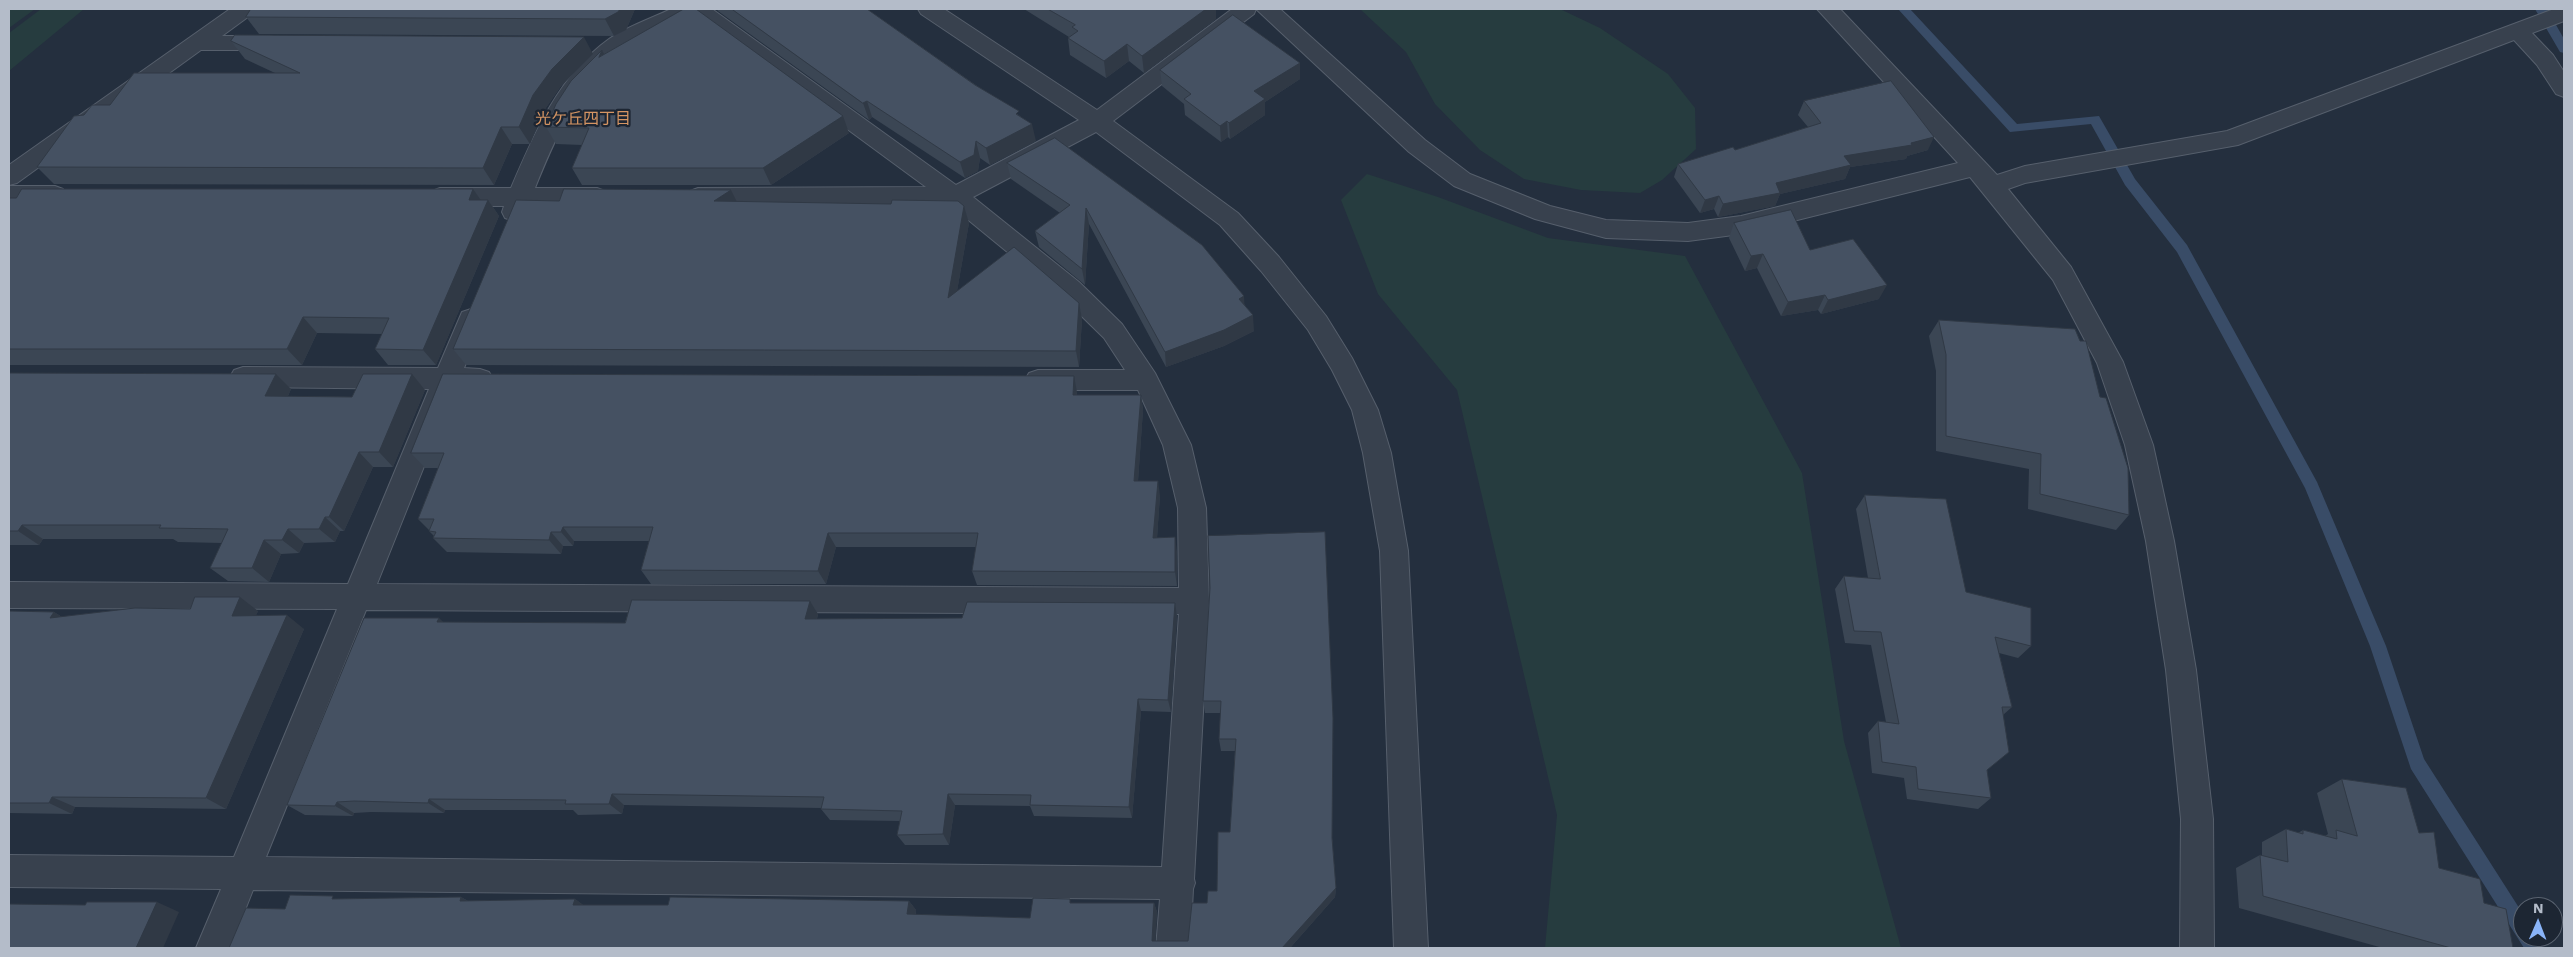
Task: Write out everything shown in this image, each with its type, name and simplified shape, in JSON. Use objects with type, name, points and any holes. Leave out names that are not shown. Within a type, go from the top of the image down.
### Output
[{"type":"street","points":[[9,177],[244,9]]},
{"type":"street","points":[[505,233],[553,119],[571,92],[617,45],[688,9]]},
{"type":"street","points":[[698,9],[955,196],[1070,289],[1113,331],[1146,380],[1177,446],[1192,508],[1194,601],[1179,883],[1173,948]]},
{"type":"street","points":[[929,9],[1097,121],[1229,219],[1270,264],[1317,323],[1343,365],[1365,410],[1377,453],[1394,551],[1411,948]]},
{"type":"street","points":[[678,197],[955,196],[1097,121],[1246,9]]},
{"type":"street","points":[[1266,9],[1417,146],[1462,180],[1544,213],[1606,228],[1688,232],[1741,224],[1984,176],[2025,175],[2230,139],[2519,32],[2564,13]]},
{"type":"street","points":[[1828,9],[1984,176],[2062,274],[2110,362],[2139,445],[2160,542],[2181,670],[2197,819],[2197,948]]},
{"type":"street","points":[[2519,32],[2545,60],[2564,89]]},
{"type":"street","points":[[197,43],[294,43]]},
{"type":"street","points":[[588,45],[617,45]]},
{"type":"street","points":[[9,195],[78,195]]},
{"type":"street","points":[[422,197],[619,197]]},
{"type":"street","points":[[213,948],[245,873],[355,597],[480,297]]},
{"type":"street","points":[[218,377],[506,379]]},
{"type":"street","points":[[1016,380],[1146,380]]},
{"type":"street","points":[[9,595],[1194,601]]},
{"type":"street","points":[[9,870],[1179,883]]},
{"type":"green space","points":[[9,9],[35,9],[9,28]]},
{"type":"green space","points":[[41,9],[84,9],[9,71],[9,33]]},
{"type":"green space","points":[[1360,9],[1560,9],[1600,28],[1668,74],[1695,108],[1696,149],[1662,180],[1640,193],[1581,190],[1524,179],[1480,150],[1435,104],[1406,52]]},
{"type":"green space","points":[[1367,174],[1438,197],[1548,238],[1685,256],[1802,473],[1844,741],[1901,948],[1545,948],[1557,815],[1457,390],[1378,294],[1341,200]]},
{"type":"building","points":[[251,9],[620,9],[605,19],[246,17]]},
{"type":"building","points":[[684,9],[696,9],[843,116],[763,168],[572,168],[589,128],[546,127],[556,104],[571,81],[602,50],[599,57]]},
{"type":"building","points":[[732,9],[867,9],[975,85],[1019,111],[1016,114],[1032,124],[986,148],[976,141],[974,155],[960,162],[867,101],[863,103]]},
{"type":"building","points":[[1048,9],[1206,9],[1142,56],[1127,44],[1104,61],[1068,38],[1078,31],[1072,27],[1075,25]]},
{"type":"building","points":[[1233,15],[1300,63],[1254,91],[1265,99],[1229,123],[1227,121],[1220,126],[1184,99],[1191,94],[1160,70]]},
{"type":"building","points":[[235,35],[584,37],[552,69],[533,95],[519,127],[501,127],[483,168],[37,167],[74,116],[84,115],[92,105],[110,105],[134,73],[300,73],[231,41]]},
{"type":"building","points":[[1891,81],[1934,137],[1911,143],[1912,145],[1844,156],[1851,165],[1776,183],[1780,193],[1723,204],[1719,196],[1705,200],[1678,164],[1733,147],[1735,150],[1821,123],[1804,101]]},
{"type":"building","points":[[1055,138],[1202,245],[1244,296],[1239,299],[1253,315],[1224,330],[1165,352],[1086,208],[1082,269],[1035,231],[1070,205],[1007,163]]},
{"type":"building","points":[[22,189],[473,189],[469,200],[488,200],[423,350],[375,349],[389,318],[303,317],[287,349],[9,349],[9,198],[16,198]]},
{"type":"building","points":[[564,189],[731,190],[714,201],[891,204],[892,200],[958,201],[964,206],[948,298],[1014,247],[1079,303],[1076,351],[453,349],[516,200],[559,201]]},
{"type":"building","points":[[1791,210],[1810,250],[1853,239],[1887,285],[1828,300],[1825,295],[1788,302],[1763,254],[1751,256],[1734,223]]},
{"type":"building","points":[[1939,320],[2075,329],[2080,341],[2086,341],[2100,397],[2106,398],[2128,468],[2129,515],[2040,494],[2041,454],[1946,436],[1946,355]]},
{"type":"building","points":[[9,373],[276,374],[265,396],[352,397],[363,374],[412,374],[379,452],[359,452],[329,517],[325,517],[319,529],[288,529],[282,540],[264,540],[252,568],[210,568],[228,529],[159,528],[161,525],[22,525],[18,531],[9,531]]},
{"type":"building","points":[[443,374],[1074,376],[1073,395],[1141,395],[1134,481],[1158,481],[1153,538],[1175,537],[1175,572],[972,571],[978,533],[828,533],[818,571],[641,570],[653,527],[563,527],[561,532],[551,532],[549,540],[433,538],[436,532],[429,531],[434,519],[418,519],[444,453],[411,453]]},
{"type":"building","points":[[1865,495],[1946,499],[1966,592],[2031,608],[2031,646],[1995,637],[2012,707],[2002,707],[2009,752],[1987,770],[1991,798],[1918,789],[1916,767],[1882,762],[1878,721],[1899,724],[1881,632],[1854,631],[1844,576],[1880,579]]},
{"type":"building","points":[[1325,532],[1333,718],[1332,838],[1336,888],[1282,948],[229,948],[246,908],[285,909],[290,895],[333,896],[332,899],[461,897],[460,901],[575,899],[573,905],[668,905],[670,897],[909,901],[907,914],[1030,918],[1033,898],[1070,899],[1070,903],[1154,903],[1152,941],[1188,941],[1192,903],[1207,903],[1208,891],[1217,891],[1218,832],[1230,832],[1236,739],[1219,739],[1221,701],[1203,701],[1210,588],[1208,536]]},
{"type":"building","points":[[195,597],[240,597],[232,616],[287,615],[206,798],[52,797],[49,803],[9,803],[9,611],[54,612],[50,618],[135,608],[190,609]]},
{"type":"building","points":[[632,600],[810,601],[805,619],[962,618],[967,602],[1175,603],[1168,700],[1138,699],[1129,807],[1030,805],[1031,795],[948,794],[943,834],[897,835],[902,811],[821,809],[824,797],[612,794],[609,804],[565,804],[566,800],[429,799],[428,803],[354,801],[337,802],[335,806],[287,805],[364,618],[439,618],[437,622],[625,623]]},
{"type":"building","points":[[2342,779],[2406,788],[2419,833],[2434,832],[2439,868],[2480,879],[2484,903],[2506,909],[2513,948],[2451,948],[2263,896],[2260,855],[2288,862],[2286,829],[2303,834],[2303,830],[2337,839],[2336,830],[2357,836]]},
{"type":"building","points":[[87,902],[157,902],[136,948],[9,948],[9,904],[85,905]]},
{"type":"waterway","points":[[1904,9],[2014,129],[2095,119],[2130,182],[2182,249],[2312,486],[2378,646],[2417,763],[2513,914]]},
{"type":"waterway","points":[[2541,9],[2564,49]]},
{"type":"district","name":"光ケ丘四丁目","points":[[583,119]]}]
